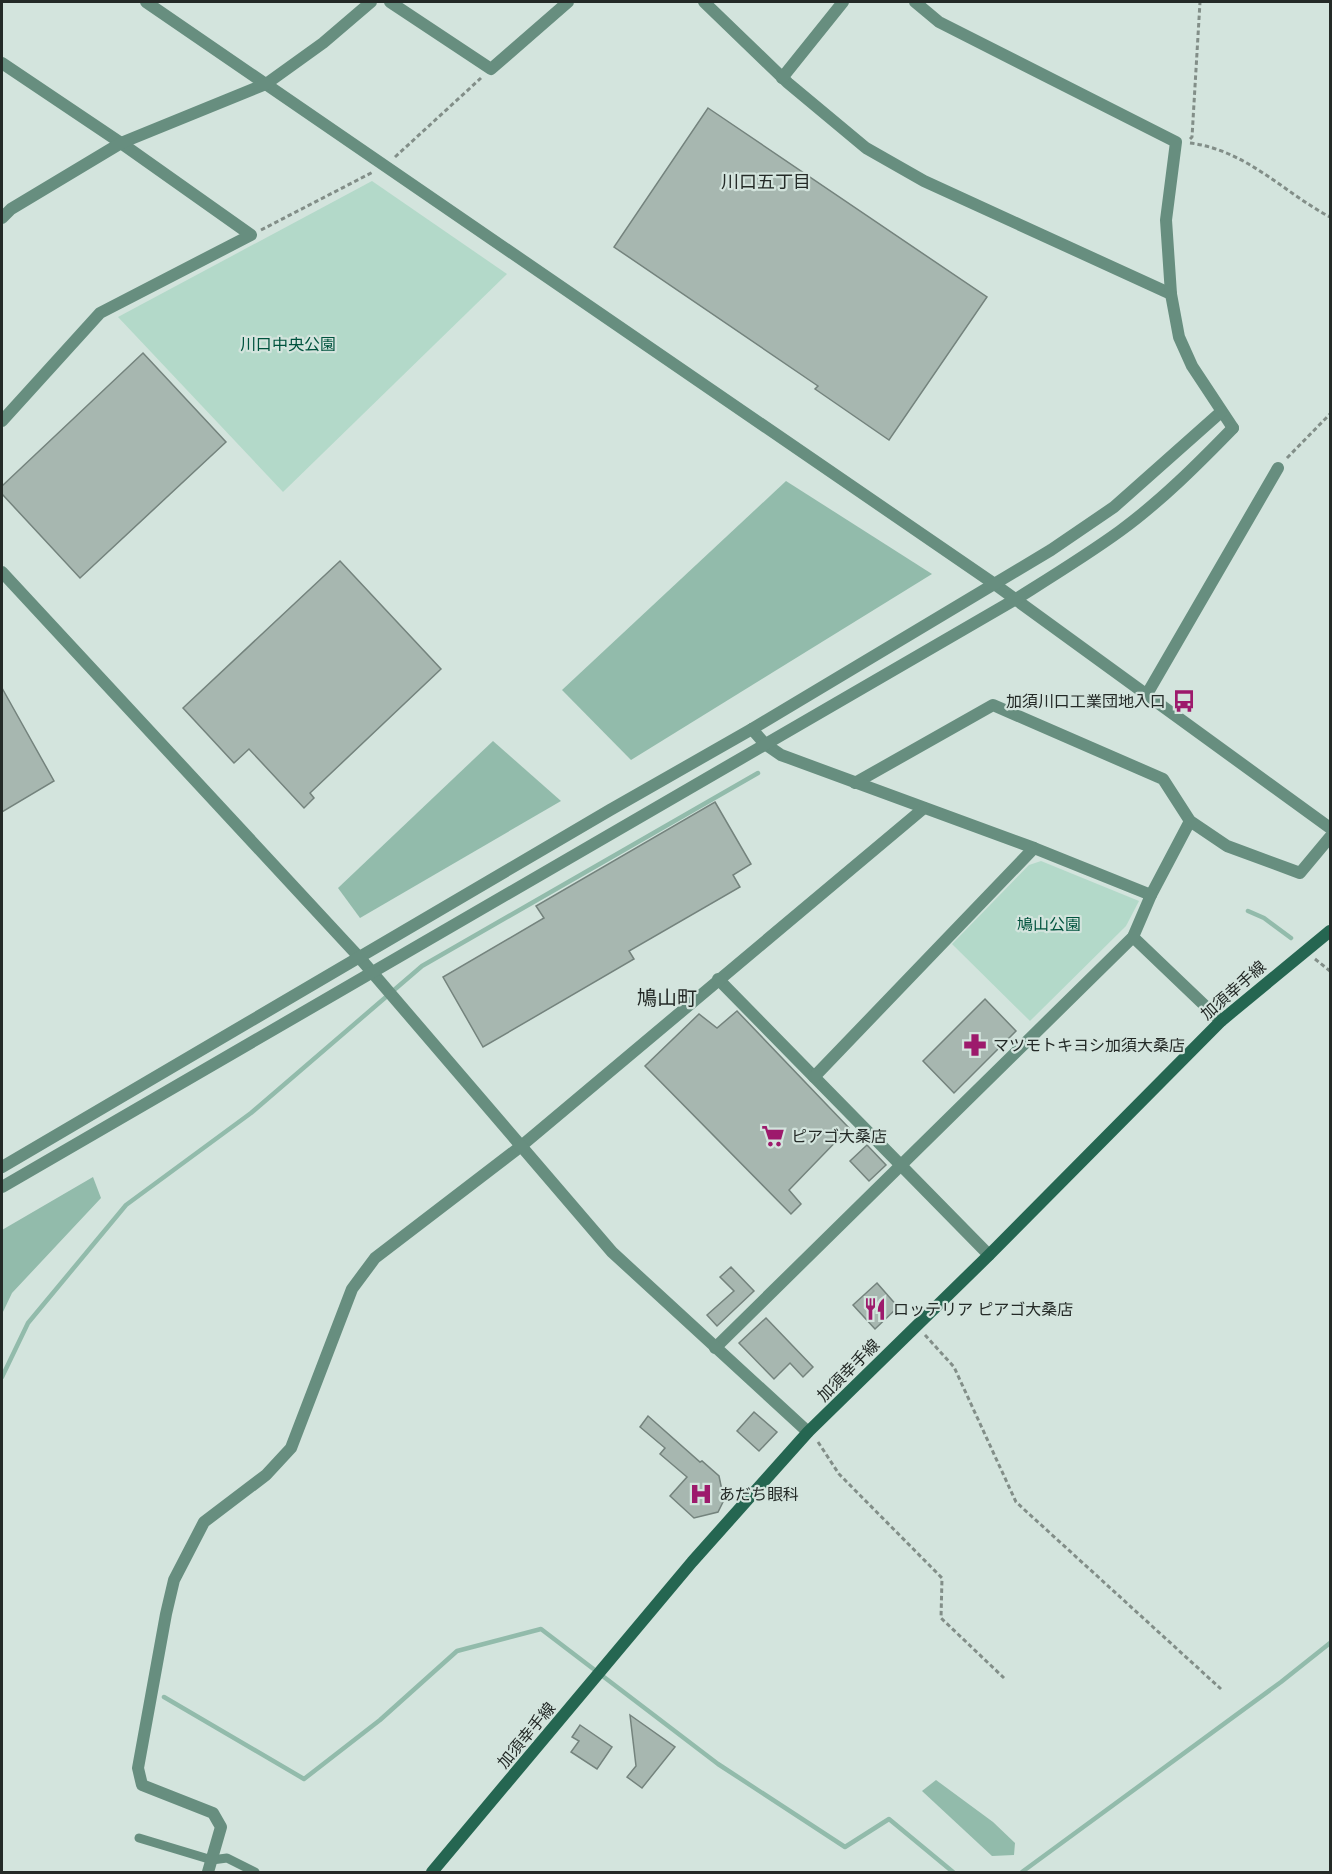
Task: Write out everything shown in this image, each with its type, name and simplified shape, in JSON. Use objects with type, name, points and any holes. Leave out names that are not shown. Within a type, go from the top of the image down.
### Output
[{"type":"main road","name":"加須幸手線","points":[[432,1872],[692,1562],[808,1432],[989,1255],[1221,1021],[1330,931]]},
{"type":"street","points":[[146,2],[1016,599],[1330,828]]},
{"type":"street","points":[[2,218],[11,209],[121,143],[266,84],[323,43],[371,2]]},
{"type":"street","points":[[390,2],[491,69],[568,2]]},
{"type":"street","points":[[704,2],[782,78],[866,148],[924,181],[1170,294]]},
{"type":"street","points":[[782,78],[843,2]]},
{"type":"street","points":[[2,1186],[1016,599],[1122,530],[1161,498],[1233,429],[1192,366],[1179,337],[1170,294],[1166,220],[1176,145],[939,22],[915,2]]},
{"type":"street","points":[[2,63],[252,235],[100,313],[2,421]]},
{"type":"street","points":[[2,1167],[752,729],[1051,550],[1114,507],[1221,412]]},
{"type":"street","points":[[1147,694],[1278,468]]},
{"type":"street","points":[[2,572],[359,957],[612,1252],[808,1432]]},
{"type":"street","points":[[855,783],[993,705],[1163,779],[1190,820],[1227,846],[1300,873],[1330,837]]},
{"type":"street","points":[[752,729],[765,744],[780,755],[1034,848],[1151,896]]},
{"type":"street","points":[[210,1866],[221,1827],[213,1813],[142,1785],[138,1768],[174,1580],[204,1522],[266,1475],[291,1448],[352,1289],[375,1258],[520,1147],[924,807]]},
{"type":"street","points":[[715,1348],[1133,937],[1190,820]]},
{"type":"street","points":[[814,1077],[1034,848]]},
{"type":"street","points":[[1133,937],[1221,1021]]},
{"type":"street","points":[[718,979],[989,1255]]},
{"type":"lane","points":[[139,1838],[210,1866],[227,1858],[255,1872]]},
{"type":"path","points":[[1176,145],[1192,137],[1200,2]]},
{"type":"path","points":[[1176,145],[1200,144],[1253,165],[1330,217]]},
{"type":"path","points":[[1278,468],[1330,414]]},
{"type":"path","points":[[916,1326],[954,1367],[1016,1502],[1221,1689]]},
{"type":"path","points":[[808,1432],[819,1443],[839,1474],[942,1578],[940,1618],[1004,1678]]},
{"type":"green space","name":"川口中央公園","points":[[372,181],[507,274],[283,492],[118,317]]},
{"type":"green space","name":"鳩山公園","points":[[1041,861],[1139,901],[1126,926],[1030,1021],[952,944],[1029,865]]},
{"type":"shaded area","points":[[786,481],[932,574],[631,760],[562,690]]},
{"type":"shaded area","points":[[493,741],[561,801],[360,918],[338,888]]},
{"type":"shaded area","points":[[93,1177],[101,1198],[12,1293],[2,1314],[2,1230]]},
{"type":"shaded area","points":[[936,1780],[993,1822],[1015,1843],[1014,1855],[992,1856],[922,1791]]},
{"type":"building","points":[[708,108],[987,297],[889,440],[815,389],[818,386],[614,247]]},
{"type":"building","points":[[143,353],[226,442],[80,578],[2,494],[2,486]]},
{"type":"building","points":[[340,561],[441,669],[310,793],[314,798],[304,808],[249,749],[234,763],[183,708]]},
{"type":"building","points":[[2,688],[54,781],[2,812]]},
{"type":"building","points":[[715,802],[751,864],[733,875],[740,887],[629,951],[634,959],[483,1047],[443,977],[544,918],[536,906]]},
{"type":"building","points":[[985,999],[1016,1031],[954,1093],[923,1061]]},
{"type":"building","points":[[737,1011],[849,1128],[789,1190],[801,1204],[791,1214],[645,1066],[699,1014],[717,1028]]},
{"type":"building","points":[[867,1145],[886,1165],[869,1181],[850,1161]]},
{"type":"building","points":[[731,1267],[754,1291],[717,1326],[707,1315],[734,1291],[720,1277]]},
{"type":"building","points":[[877,1283],[898,1307],[875,1329],[853,1305]]},
{"type":"building","points":[[766,1318],[813,1367],[803,1377],[790,1363],[774,1379],[739,1343]]},
{"type":"building","points":[[754,1412],[777,1432],[759,1451],[737,1431]]},
{"type":"building","points":[[648,1416],[719,1476],[724,1500],[718,1512],[694,1518],[670,1496],[687,1477],[660,1454],[665,1448],[640,1427]]},
{"type":"building","points":[[630,1715],[675,1747],[642,1788],[627,1777],[636,1766]]},
{"type":"building","points":[[580,1725],[612,1747],[597,1769],[571,1752],[579,1741],[572,1737]]},
{"type":"waterway","points":[[2,1377],[28,1323],[126,1205],[251,1113],[422,966],[758,773]]},
{"type":"waterway","points":[[1248,911],[1264,918],[1291,938]]},
{"type":"waterway","points":[[164,1697],[304,1779],[380,1720],[457,1651],[541,1629],[718,1764],[845,1847],[889,1819],[953,1872]]},
{"type":"waterway","points":[[1022,1872],[1281,1682],[1330,1643]]},
{"type":"place","name":"加須川口工業団地入口","points":[[1184,701]]},
{"type":"place","name":"マツモトキヨシ加須大桑店","points":[[975,1045]]},
{"type":"place","name":"ピアゴ大桑店","points":[[773,1136]]},
{"type":"place","name":"ロッテリア ピアゴ大桑店","points":[[875,1309]]},
{"type":"place","name":"あだち眼科","points":[[701,1494]]},
{"type":"district","name":"川口五丁目","points":[[766,182]]},
{"type":"district","name":"鳩山町","points":[[667,998]]}]
